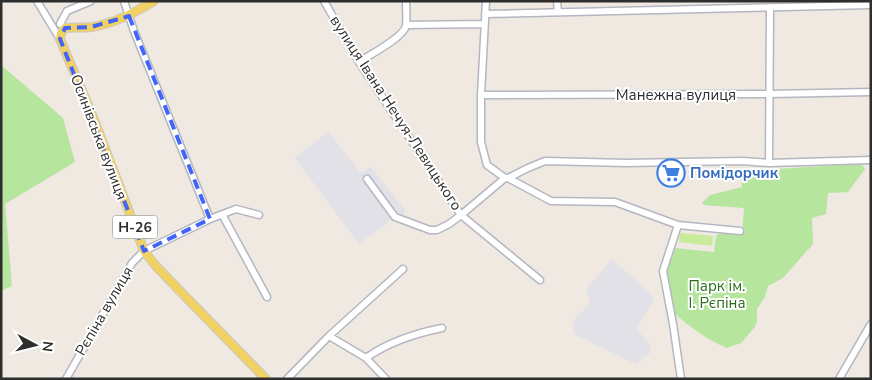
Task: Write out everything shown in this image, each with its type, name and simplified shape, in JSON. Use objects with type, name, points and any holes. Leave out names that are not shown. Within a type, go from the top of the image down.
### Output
[{"type":"main road","points":[[60,39],[62,30],[96,26],[129,16],[154,1]]},
{"type":"main road","name":"Осинівська вулиця","points":[[60,39],[94,116],[144,251],[178,290],[266,379]]},
{"type":"street","name":"Осинівська вулиця","points":[[37,1],[60,39]]},
{"type":"street","points":[[60,24],[67,11],[91,1]]},
{"type":"street","points":[[124,1],[210,219]]},
{"type":"street","name":"вулиця Івана Нечуя-Левицького","points":[[324,1],[359,62],[461,215],[540,280]]},
{"type":"street","points":[[359,62],[398,37],[404,30],[406,25],[406,1]]},
{"type":"street","points":[[486,1],[481,95],[481,142],[487,165],[506,178],[551,201],[615,202],[678,225],[740,232]]},
{"type":"street","points":[[557,1],[558,12]]},
{"type":"street","points":[[485,14],[871,5]]},
{"type":"street","points":[[769,163],[770,8]]},
{"type":"street","points":[[44,14],[68,28]]},
{"type":"street","points":[[406,25],[484,24]]},
{"type":"street","name":"Манежна вулиця","points":[[481,95],[871,92]]},
{"type":"street","points":[[367,179],[395,217],[430,230],[437,230],[461,215],[506,178],[545,161],[626,163],[742,161],[769,163],[871,160]]},
{"type":"street","name":"Рєпіна вулиця","points":[[66,379],[132,263],[144,251],[210,219],[223,216],[238,209],[249,214],[258,215]]},
{"type":"street","points":[[223,216],[267,297]]},
{"type":"street","points":[[678,225],[663,271],[681,379]]},
{"type":"street","points":[[287,379],[329,336],[403,269]]},
{"type":"street","points":[[839,379],[871,324]]},
{"type":"street","points":[[366,358],[378,349],[411,338],[417,334],[442,328]]},
{"type":"street","points":[[329,336],[366,358],[386,379]]},
{"type":"highlighted area","points":[[129,16],[210,219],[144,251],[60,39],[65,28],[91,27]]},
{"type":"shaded area","points":[[328,132],[361,173],[371,167],[405,210],[401,223],[391,220],[359,244],[295,158]]},
{"type":"shaded area","points":[[612,259],[651,294],[654,301],[636,328],[650,345],[650,353],[636,364],[574,334],[573,321],[590,303],[586,289]]},
{"type":"green space","points":[[1,65],[63,118],[75,162],[5,204],[12,286],[1,291]]},
{"type":"green space","name":"Парк ім. І. Рєпіна","points":[[861,164],[865,169],[848,192],[828,193],[826,214],[812,218],[813,244],[783,278],[768,286],[765,297],[757,309],[757,322],[741,343],[727,348],[697,331],[670,310],[667,271],[675,248],[714,252],[716,236],[719,234],[742,234],[744,208],[704,205],[702,203],[710,195],[742,187],[741,171]]},
{"type":"green space","points":[[680,233],[713,236],[712,246],[679,242]]},
{"type":"place","name":"Помідорчик","points":[[671,173]]}]
